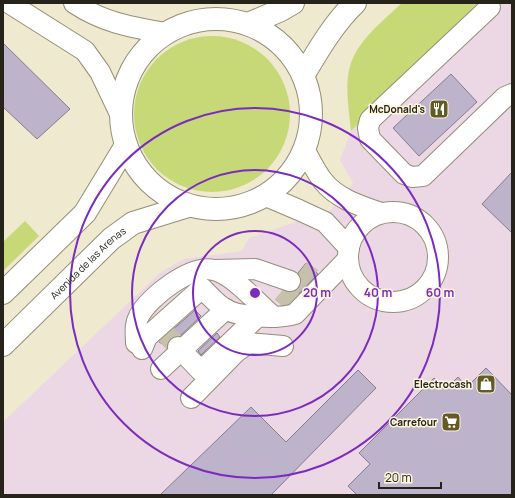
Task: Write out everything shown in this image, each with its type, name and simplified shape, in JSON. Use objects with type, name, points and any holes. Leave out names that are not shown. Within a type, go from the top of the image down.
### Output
[{"type":"highway","points":[[248,24],[281,10],[293,3]]},
{"type":"highway","points":[[304,74],[326,38],[344,14],[355,3]]},
{"type":"highway","points":[[220,18],[248,24],[276,39],[290,52],[304,74],[311,99],[312,119],[312,126],[305,152],[289,177],[266,196],[241,207],[214,210],[188,206],[161,193],[140,173],[126,147],[121,130],[120,114],[125,82],[141,54],[165,33],[192,22],[220,18]]},
{"type":"highway","points":[[3,294],[85,213],[126,147]]},
{"type":"highway","name":"Avenida de las Arenas","points":[[3,353],[9,339],[111,239],[133,223],[188,206]]},
{"type":"street","points":[[10,3],[85,51],[100,72],[120,114]]},
{"type":"street","points":[[74,3],[97,17],[134,28],[165,33]]},
{"type":"street","points":[[490,7],[370,120],[368,128],[370,139],[404,174],[412,177],[423,176],[505,97],[512,94]]},
{"type":"street","points":[[305,152],[324,182],[335,192],[357,205],[381,213]]},
{"type":"street","points":[[266,196],[324,222],[348,254]]},
{"type":"street","points":[[393,212],[406,213],[417,218],[427,226],[436,242],[439,254],[438,266],[433,278],[426,288],[415,296],[403,301],[390,302],[376,299],[366,293],[358,285],[351,274],[348,254],[353,236],[360,226],[369,218],[381,213],[393,212]]},
{"type":"street","points":[[291,281],[255,269],[213,270],[192,273],[179,279],[146,305],[138,317],[136,325],[139,346],[162,330],[202,288],[226,310],[265,317],[284,318],[295,314],[348,254]]},
{"type":"street","points":[[213,270],[231,278],[265,317]]},
{"type":"street","points":[[161,369],[182,347],[226,310]]},
{"type":"street","points":[[182,347],[201,371],[265,317]]},
{"type":"street","points":[[191,398],[236,352],[249,343],[283,346]]},
{"type":"shaded area","points":[[478,3],[512,3],[512,495],[3,495],[3,422],[161,272],[184,259],[242,251],[249,238],[331,210],[353,183],[340,160],[351,131]]},
{"type":"green space","points":[[402,3],[478,3],[351,131],[347,84],[353,58],[362,42],[368,35]]},
{"type":"green space","points":[[212,36],[242,42],[267,59],[284,84],[290,114],[284,144],[267,169],[242,186],[212,192],[182,186],[157,169],[140,144],[134,114],[140,84],[157,59],[182,42]]},
{"type":"green space","points":[[25,221],[39,236],[3,271],[3,242]]},
{"type":"building","points":[[3,43],[70,109],[37,139],[3,107]]},
{"type":"building","points":[[451,74],[477,102],[419,156],[393,128]]},
{"type":"building","points":[[512,172],[512,233],[482,204]]},
{"type":"building","points":[[306,263],[318,274],[289,304],[284,304],[277,298],[283,291],[292,292],[298,289],[301,279],[298,273]]},
{"type":"building","points":[[195,310],[201,316],[180,336],[170,338],[167,347],[159,342]]},
{"type":"building","points":[[217,333],[220,337],[201,355],[198,351]]},
{"type":"building","name":"Carrefour","points":[[486,368],[512,395],[512,495],[357,495],[348,486],[370,464],[359,453],[434,378],[446,389],[458,377],[467,387]]},
{"type":"building","points":[[358,370],[376,388],[271,495],[160,495],[251,407],[286,442]]},
{"type":"tunnel","points":[[301,270],[312,278]]},
{"type":"tunnel","points":[[290,281],[301,289]]},
{"type":"tunnel","points":[[281,292],[293,302]]},
{"type":"tunnel","points":[[165,333],[178,347]]},
{"type":"place","name":"McDonald's","points":[[439,109]]},
{"type":"place","name":"Electrocash","points":[[486,384]]},
{"type":"place","name":"Carrefour","points":[[451,422]]}]
